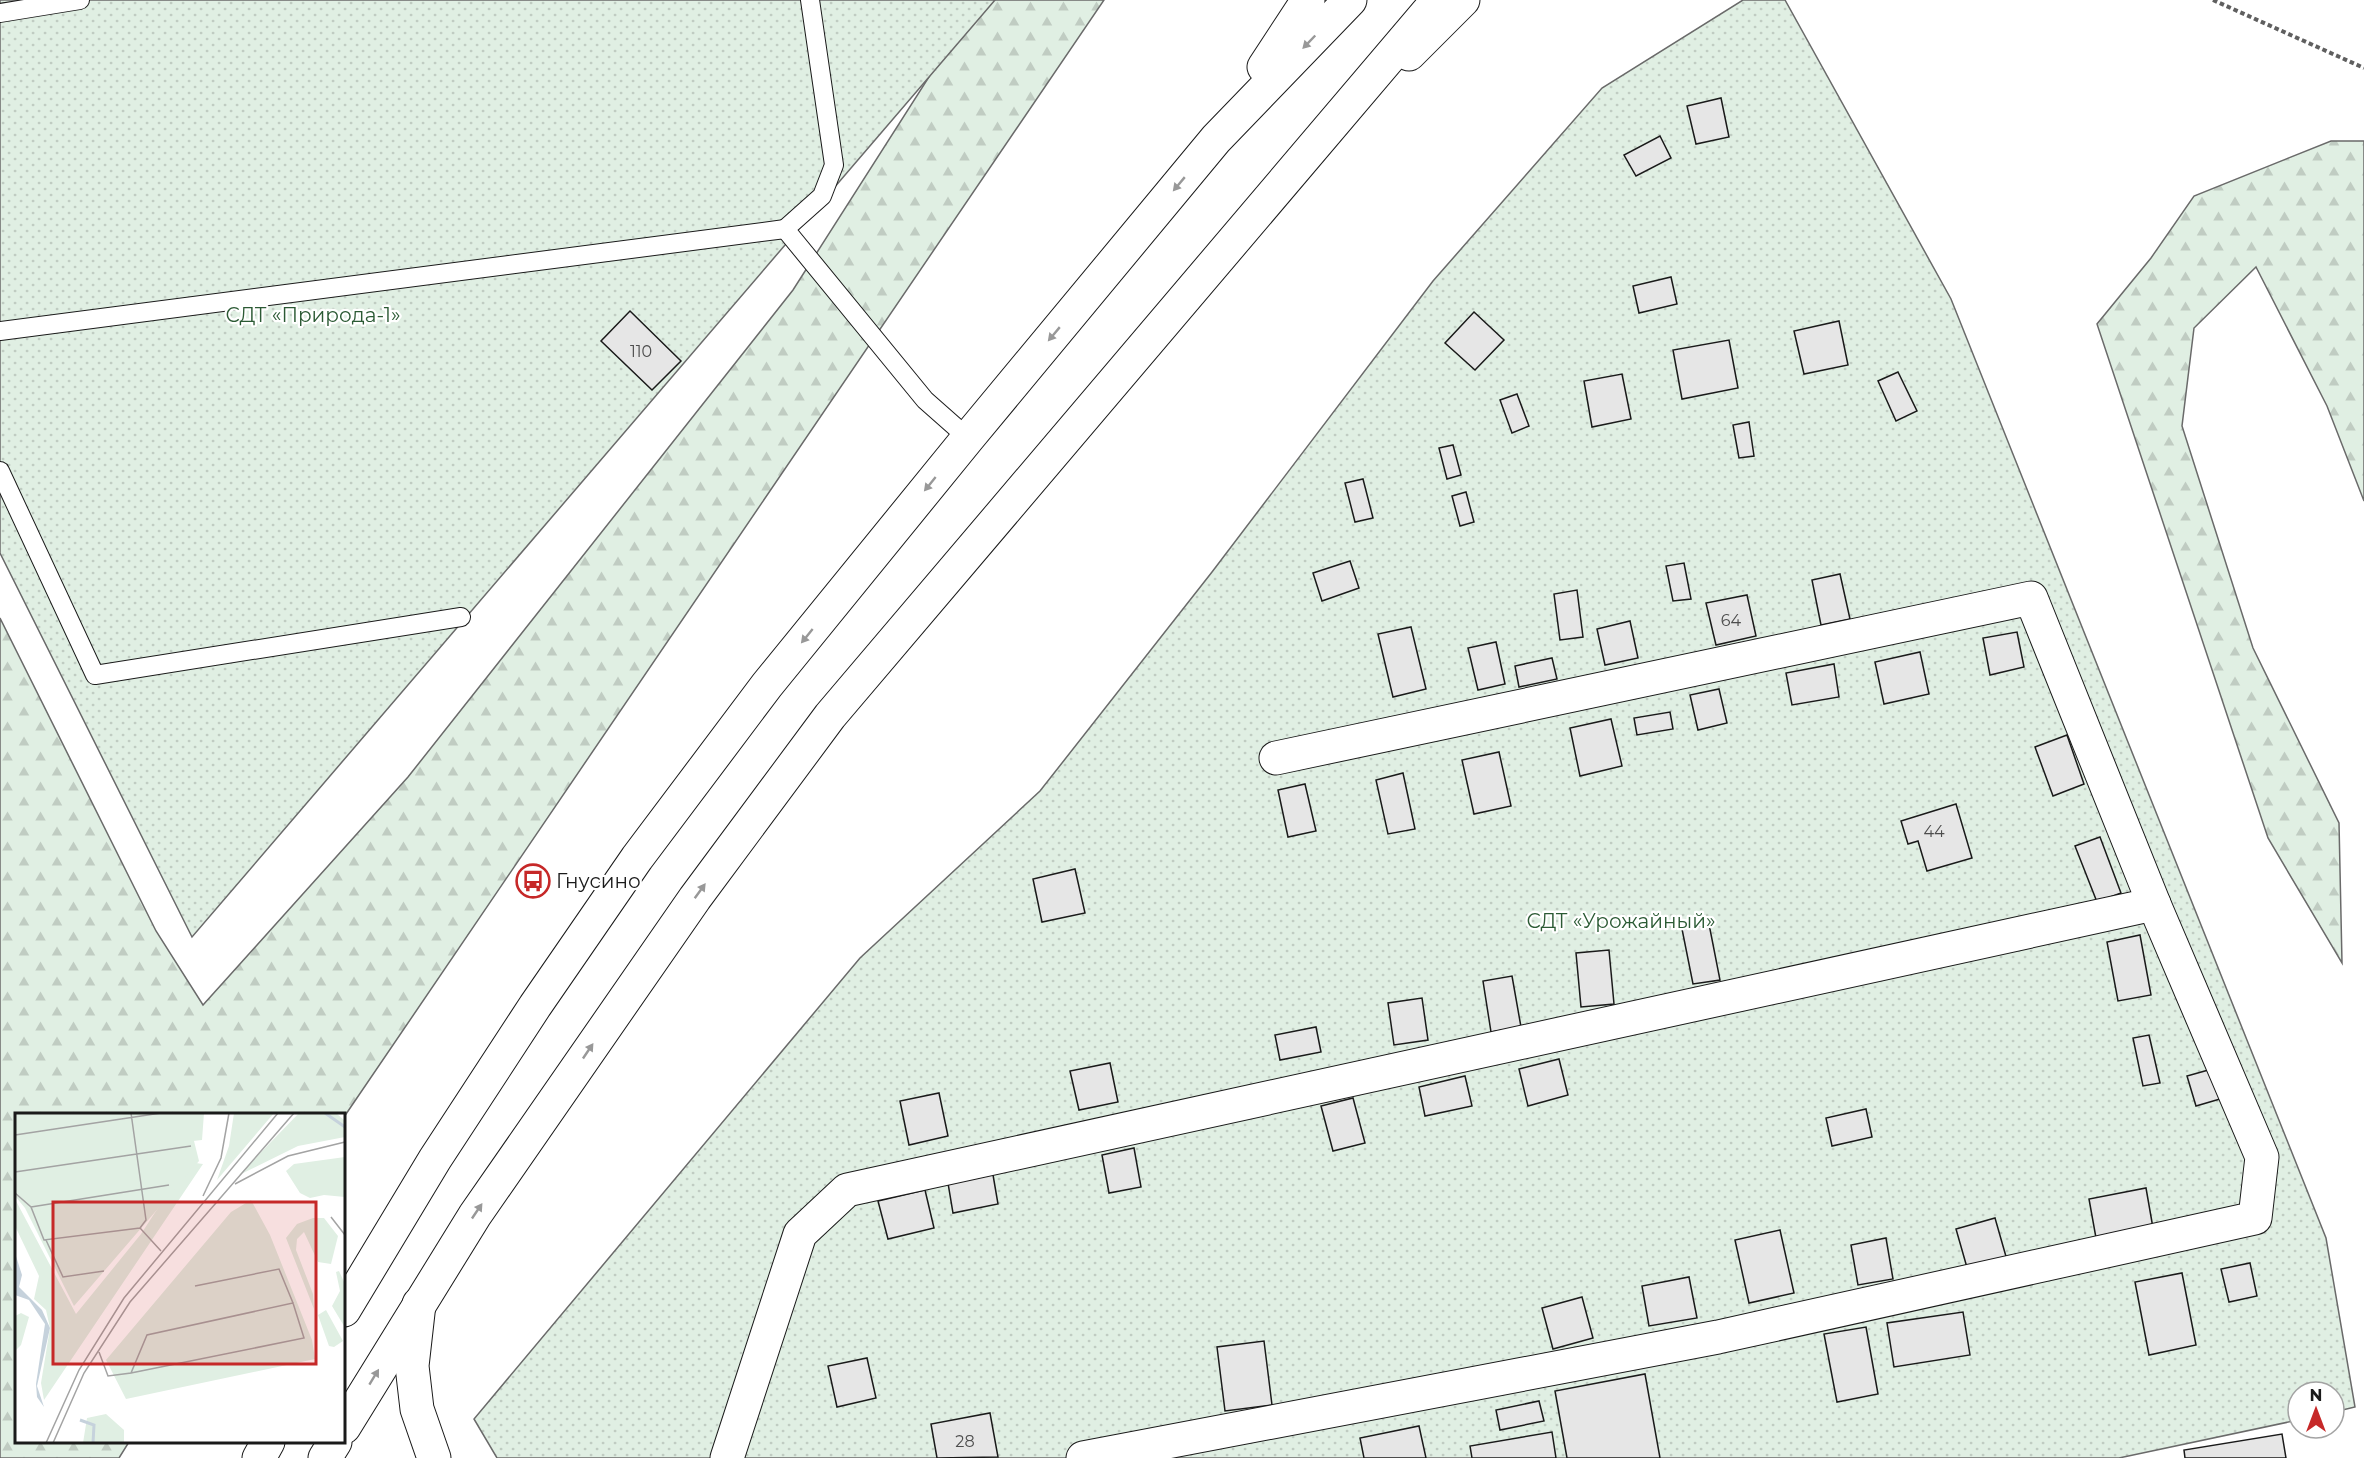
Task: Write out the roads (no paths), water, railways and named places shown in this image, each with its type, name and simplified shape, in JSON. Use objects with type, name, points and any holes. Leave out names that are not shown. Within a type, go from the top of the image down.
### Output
[{"type":"main road","points":[[1216,139],[1308,0]]},
{"type":"main road","points":[[345,1308],[435,1158],[637,858],[767,685],[1216,139],[1350,0]]},
{"type":"main road","points":[[345,1425],[475,1215],[695,898],[830,716],[1438,0]]},
{"type":"main road","points":[[1281,183],[1463,0]]},
{"type":"main road","points":[[1083,1458],[1718,1337],[2255,1218],[2262,1157],[2154,904],[2031,597],[1276,758]]},
{"type":"main road","points":[[727,1458],[800,1234],[846,1190],[2154,904]]},
{"type":"main road","points":[[418,1304],[412,1366],[417,1409],[434,1458]]},
{"type":"main road","points":[[259,1458],[267,1443]]},
{"type":"main road","points":[[325,1458],[334,1443]]},
{"type":"lane","points":[[0,13],[80,0]]},
{"type":"lane","points":[[0,331],[785,229],[822,196],[834,165],[810,0]]},
{"type":"lane","points":[[785,229],[925,400],[968,438]]},
{"type":"lane","points":[[0,471],[95,675],[461,617]]},
{"type":"place","name":"Гнусино","points":[[533,881]]},
{"type":"park label","name":"СДТ «Природа-1»","points":[[313,315]]},
{"type":"park label","name":"СДТ «Урожайный»","points":[[1621,921]]}]
